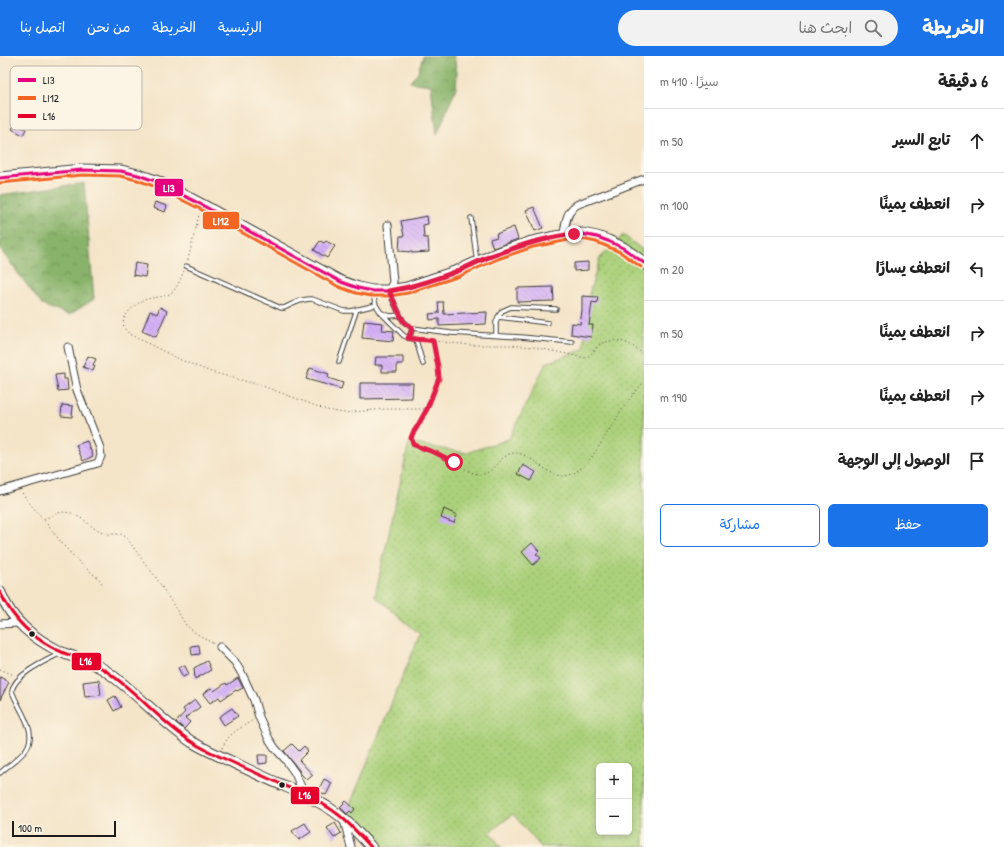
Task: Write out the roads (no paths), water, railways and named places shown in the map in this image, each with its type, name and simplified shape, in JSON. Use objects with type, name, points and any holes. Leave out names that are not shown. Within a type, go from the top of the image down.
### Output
[{"type":"main road","points":[[0,178],[82,170],[120,171],[138,175],[158,182],[202,205],[341,282],[372,291],[389,291],[407,288],[458,271],[496,254],[532,242],[564,235],[582,234],[603,239],[624,248],[644,263]]},
{"type":"street","points":[[564,235],[567,219],[573,207],[644,179]]},
{"type":"street","points":[[388,225],[393,282],[389,291]]},
{"type":"street","points":[[0,491],[98,463],[101,456],[97,439],[77,390],[68,347]]},
{"type":"street","points":[[0,592],[18,623],[27,631],[62,652],[93,664],[103,670],[146,704],[175,730],[193,742],[218,756],[304,794],[329,808],[344,820],[371,847]]},
{"type":"street","points":[[0,624],[18,623]]},
{"type":"street","points":[[220,647],[235,662],[242,674],[269,739],[294,773],[304,794]]},
{"type":"street","points":[[344,820],[351,847]]},
{"type":"lane","points":[[471,218],[477,263]]},
{"type":"lane","points":[[186,266],[281,308],[307,298],[344,311],[376,305]]},
{"type":"lane","points":[[372,291],[376,305],[381,313],[404,336],[416,340],[423,364]]},
{"type":"lane","points":[[389,291],[404,322],[412,328],[451,333],[496,335],[572,342]]},
{"type":"lane","points":[[496,335],[496,322],[498,317],[502,311],[511,307],[556,309]]},
{"type":"lane","points":[[339,362],[357,309]]},
{"type":"lane","points":[[381,313],[390,316],[400,315]]},
{"type":"lane","points":[[498,317],[548,322]]},
{"type":"lane","points":[[408,338],[412,328]]},
{"type":"lane","points":[[0,773],[23,754],[30,742],[31,735],[29,728],[12,691],[14,683],[27,672],[62,652]]}]
